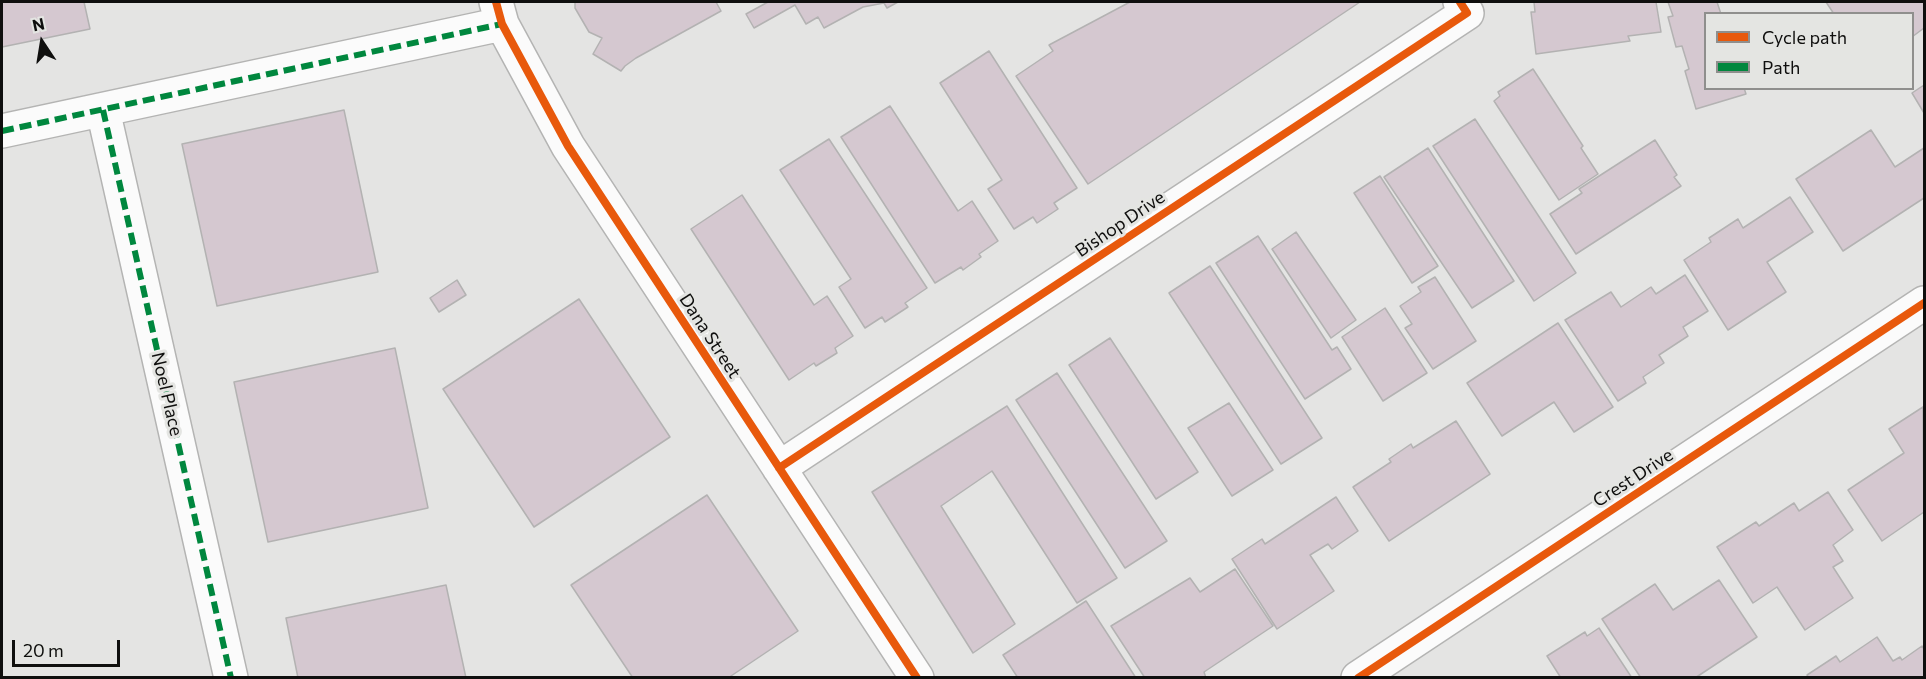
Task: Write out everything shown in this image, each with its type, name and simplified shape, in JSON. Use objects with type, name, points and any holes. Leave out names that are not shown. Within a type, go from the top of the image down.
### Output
[{"type":"street","name":"Bishop Drive","points":[[779,468],[1467,13],[1460,2]]},
{"type":"street","name":"Dana Street","points":[[499,13],[568,146],[917,678]]},
{"type":"street","points":[[2,131],[102,110],[499,13]]},
{"type":"street","name":"Noel Place","points":[[102,110],[231,678]]},
{"type":"street","name":"Crest Drive","points":[[1358,678],[1924,303]]},
{"type":"building","points":[[2,2],[84,2],[90,29],[2,47]]},
{"type":"building","points":[[575,2],[716,2],[721,11],[636,58],[621,71],[593,54],[602,38],[589,32],[575,8]]},
{"type":"building","points":[[768,2],[898,2],[887,8],[884,3],[863,7],[824,28],[818,17],[806,24],[795,5],[754,28],[746,14]]},
{"type":"building","points":[[1130,2],[1360,2],[1088,184],[1016,76],[1053,51],[1049,45]]},
{"type":"building","points":[[1534,2],[1656,2],[1661,32],[1628,36],[1630,41],[1536,54],[1531,12],[1535,12]]},
{"type":"building","points":[[1668,2],[1717,2],[1720,12],[1704,12],[1704,90],[1745,90],[1746,94],[1696,109],[1685,71],[1689,69],[1682,46],[1676,47],[1668,17],[1673,16]]},
{"type":"building","points":[[1826,2],[1924,2],[1924,28],[1914,36],[1914,12],[1833,12]]},
{"type":"building","points":[[989,51],[1077,188],[1054,203],[1058,209],[1037,223],[1033,217],[1014,229],[988,189],[1002,180],[940,83]]},
{"type":"building","points":[[1533,69],[1583,146],[1581,148],[1598,174],[1559,200],[1494,101],[1500,96],[1498,92]]},
{"type":"building","points":[[1924,85],[1924,113],[1912,93]]},
{"type":"building","points":[[890,106],[958,211],[972,201],[998,241],[979,254],[981,257],[963,270],[961,267],[935,283],[841,137]]},
{"type":"building","points":[[344,110],[378,272],[217,306],[182,144]]},
{"type":"building","points":[[1475,119],[1576,273],[1534,301],[1433,146]]},
{"type":"building","points":[[1871,130],[1895,167],[1924,148],[1924,198],[1843,251],[1796,179]]},
{"type":"building","points":[[829,139],[927,288],[905,303],[908,307],[885,322],[882,317],[865,328],[839,287],[851,279],[780,170]]},
{"type":"building","points":[[1655,140],[1677,175],[1674,177],[1681,186],[1576,254],[1550,214],[1582,193],[1579,189]]},
{"type":"building","points":[[1428,148],[1514,281],[1472,308],[1384,177]]},
{"type":"building","points":[[1380,176],[1438,266],[1412,283],[1354,193]]},
{"type":"building","points":[[742,195],[814,305],[827,296],[853,336],[835,348],[837,353],[816,366],[814,363],[789,380],[691,229]]},
{"type":"building","points":[[1790,197],[1813,232],[1767,262],[1786,292],[1728,330],[1684,260],[1711,242],[1709,238],[1738,219],[1743,228]]},
{"type":"building","points":[[1296,232],[1356,320],[1331,338],[1272,249]]},
{"type":"building","points":[[1258,236],[1332,350],[1337,347],[1351,369],[1305,399],[1216,263]]},
{"type":"building","points":[[1210,266],[1322,438],[1281,464],[1169,293]]},
{"type":"building","points":[[1685,275],[1708,311],[1683,327],[1688,336],[1659,355],[1664,363],[1643,377],[1646,383],[1618,401],[1565,320],[1611,292],[1621,307],[1651,287],[1656,294]]},
{"type":"building","points":[[1435,277],[1476,341],[1433,369],[1405,328],[1412,324],[1400,306],[1421,292],[1418,287]]},
{"type":"building","points":[[457,280],[466,295],[439,312],[430,298]]},
{"type":"building","points":[[579,299],[670,437],[534,527],[443,389]]},
{"type":"building","points":[[1385,308],[1427,373],[1383,401],[1342,337]]},
{"type":"building","points":[[1558,323],[1613,407],[1574,432],[1554,402],[1502,436],[1467,383]]},
{"type":"building","points":[[1110,338],[1198,472],[1156,499],[1069,365]]},
{"type":"building","points":[[395,348],[428,508],[268,542],[234,382]]},
{"type":"building","points":[[1057,373],[1167,541],[1125,568],[1016,400]]},
{"type":"building","points":[[1229,403],[1273,470],[1232,496],[1188,428]]},
{"type":"building","points":[[1007,406],[1117,578],[1077,603],[992,471],[941,506],[1015,624],[973,653],[872,492]]},
{"type":"building","points":[[1923,407],[1924,512],[1882,541],[1848,490],[1904,453],[1889,429]]},
{"type":"building","points":[[1456,421],[1490,474],[1389,541],[1353,487],[1391,462],[1389,459],[1411,444],[1413,448]]},
{"type":"building","points":[[1828,492],[1853,530],[1833,545],[1843,561],[1833,567],[1853,598],[1805,630],[1777,587],[1753,603],[1717,547],[1756,522],[1759,526],[1794,503],[1799,511]]},
{"type":"building","points":[[707,495],[798,631],[728,678],[633,678],[571,585]]},
{"type":"building","points":[[1336,497],[1358,531],[1332,549],[1328,544],[1310,555],[1334,591],[1277,629],[1232,559],[1262,539],[1265,544]]},
{"type":"building","points":[[1235,569],[1273,626],[1204,672],[1206,678],[1145,678],[1111,626],[1190,578],[1200,592]]},
{"type":"building","points":[[1719,580],[1757,637],[1695,678],[1641,678],[1602,619],[1655,584],[1673,610]]},
{"type":"building","points":[[446,585],[466,678],[298,678],[286,618]]},
{"type":"building","points":[[1086,601],[1136,678],[1018,678],[1003,655]]},
{"type":"building","points":[[1599,628],[1632,678],[1561,678],[1547,656],[1585,632],[1587,636]]},
{"type":"building","points":[[1877,637],[1893,661],[1900,657],[1902,660],[1922,646],[1924,649],[1924,678],[1809,678],[1807,675],[1836,656],[1840,662]]},
{"type":"marked path","points":[[2,131],[502,24]]},
{"type":"marked path","points":[[103,110],[231,678]]},
{"type":"cycle path","points":[[496,2],[502,24],[568,146],[917,678]]},
{"type":"cycle path","points":[[779,468],[1467,13],[1460,2]]},
{"type":"cycle path","points":[[1358,678],[1924,303]]}]
